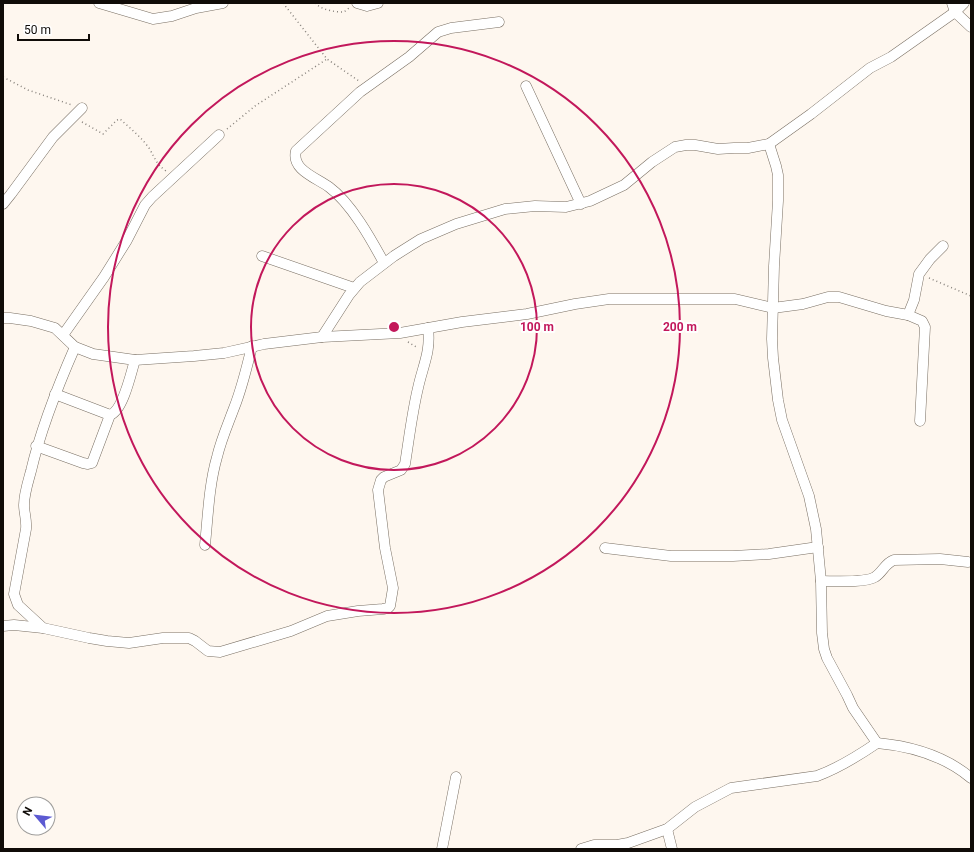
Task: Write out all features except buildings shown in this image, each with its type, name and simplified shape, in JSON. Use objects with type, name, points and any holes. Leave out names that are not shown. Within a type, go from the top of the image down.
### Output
[{"type":"street","points":[[98,3],[153,19],[172,16],[196,8],[223,3]]},
{"type":"street","points":[[353,5],[367,6],[378,3]]},
{"type":"street","points":[[322,337],[354,288],[384,263],[421,239],[456,224],[505,209],[523,207],[566,207],[600,197],[624,185],[652,162],[675,147],[695,145],[718,149],[748,148],[769,144],[811,114],[870,68],[891,56],[954,8],[964,3]]},
{"type":"street","points":[[954,8],[971,27]]},
{"type":"street","points":[[384,263],[366,232],[343,200],[328,186],[304,171],[296,162],[295,157],[298,148],[342,108],[409,57],[438,32],[451,28],[499,22]]},
{"type":"street","points":[[526,86],[580,204]]},
{"type":"street","points":[[3,204],[12,194],[53,136],[82,108]]},
{"type":"street","points":[[63,335],[123,246],[145,205],[219,135]]},
{"type":"street","points":[[769,144],[776,166],[778,180],[773,308],[773,358],[778,400],[782,420],[809,496],[818,547],[824,649],[827,658],[853,708],[876,743]]},
{"type":"street","points":[[908,315],[914,300],[919,274],[930,259],[943,246]]},
{"type":"street","points":[[262,256],[354,288]]},
{"type":"street","points":[[3,318],[44,324],[55,328],[75,347],[102,356],[136,360],[224,353],[275,342],[322,337],[400,333],[462,322],[527,314],[575,304],[609,300],[734,299],[773,308],[796,306],[828,297],[839,297],[878,309],[908,315],[922,321],[925,327],[920,421]]},
{"type":"street","points":[[3,626],[14,625],[43,628],[107,641],[129,642],[163,638],[189,638],[208,651],[220,652],[291,631],[327,616],[388,608],[392,598],[393,588],[385,548],[378,490],[381,480],[384,477],[401,470],[406,464],[413,412],[430,346],[428,328]]},
{"type":"street","points":[[206,544],[210,493],[216,458],[223,434],[245,376],[252,346]]},
{"type":"street","points":[[43,628],[18,605],[14,594],[26,529],[24,504],[36,446],[55,394],[75,347]]},
{"type":"street","points":[[36,446],[88,464],[92,463],[110,415],[115,412],[121,402],[136,360]]},
{"type":"street","points":[[55,394],[110,415]]},
{"type":"street","points":[[605,548],[671,556],[733,556],[769,554],[818,547]]},
{"type":"street","points":[[821,581],[853,581],[872,578],[877,576],[890,561],[894,560],[940,559],[968,562]]},
{"type":"street","points":[[581,849],[594,846],[628,843],[667,829],[695,807],[730,788],[817,776],[828,772],[859,755],[876,743],[893,744],[926,752],[971,778]]},
{"type":"street","points":[[442,849],[456,777]]},
{"type":"street","points":[[667,829],[672,849]]},
{"type":"path","points":[[283,3],[327,59],[368,87]]},
{"type":"path","points":[[315,3],[324,8],[339,12],[344,12],[353,5]]},
{"type":"path","points":[[219,135],[255,106],[327,59]]},
{"type":"path","points":[[3,78],[28,90],[82,108],[82,122],[101,134],[120,119],[135,132],[149,148],[156,163],[174,176]]},
{"type":"path","points":[[919,274],[971,296]]},
{"type":"path","points":[[400,333],[409,343],[421,351]]}]
